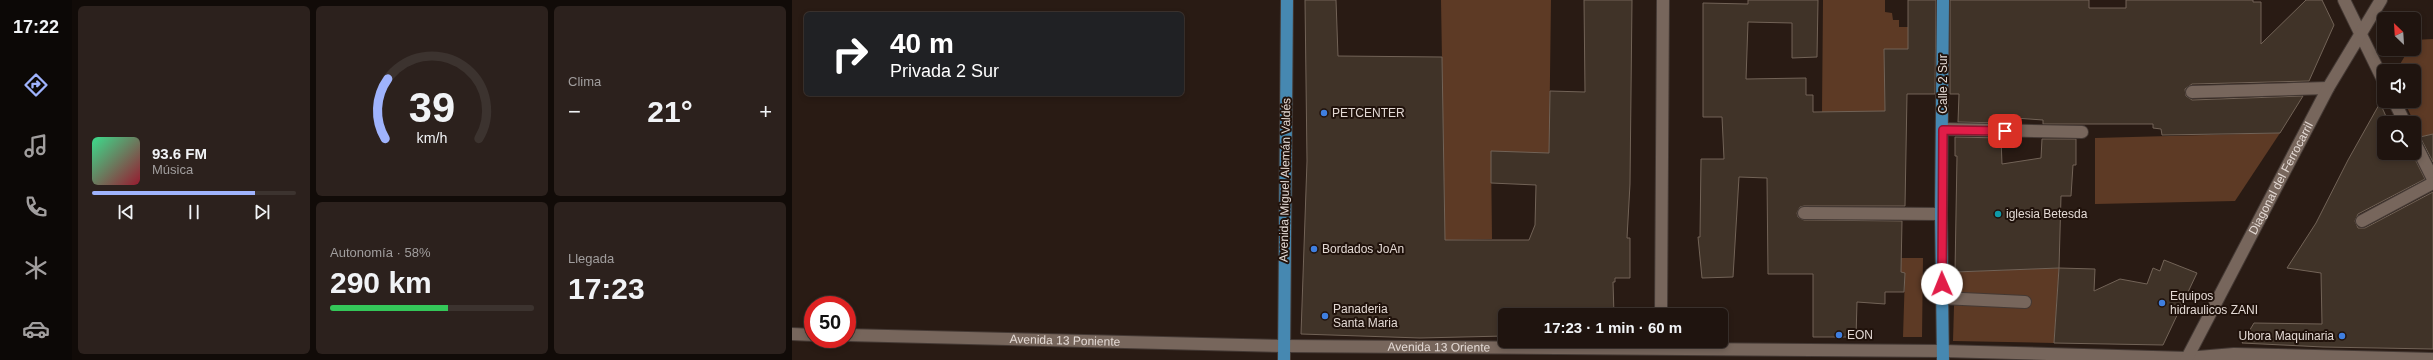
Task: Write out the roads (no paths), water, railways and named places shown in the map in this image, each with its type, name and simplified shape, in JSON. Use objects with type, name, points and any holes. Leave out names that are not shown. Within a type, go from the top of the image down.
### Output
[{"type":"main road","name":"Avenida Miguel Alemán Valdés","points":[[1284,360],[1287,0]]},
{"type":"main road","name":"Calle 2 Sur","points":[[1943,0],[1943,130],[1941,214],[1943,355]]},
{"type":"street","points":[[1661,308],[1663,0]]},
{"type":"street","points":[[2344,0],[2377,68]]},
{"type":"street","name":"Diagonal del Ferrocarril","points":[[2186,359],[2328,88],[2359,33],[2381,0]]},
{"type":"street","points":[[2192,92],[2328,88]]},
{"type":"street","points":[[1943,130],[2082,132]]},
{"type":"street","points":[[2421,155],[2433,179]]},
{"type":"street","points":[[2362,221],[2433,183]]},
{"type":"street","points":[[1804,213],[1941,214]]},
{"type":"street","points":[[1942,298],[2025,302]]},
{"type":"street","points":[[792,334],[804,335]]},
{"type":"street","name":"Avenida 13 Poniente","points":[[856,335],[1284,346]]},
{"type":"street","name":"Avenida 13 Oriente","points":[[1284,346],[1498,346]]},
{"type":"street","name":"Avenida 13 Oriente","points":[[1723,348],[1943,355],[2186,359],[2232,357],[2433,358]]},
{"type":"place","name":"PETCENTER","points":[[1324,113]]},
{"type":"place","name":"iglesia Betesda","points":[[1998,214]]},
{"type":"place","name":"Bordados JoAn","points":[[1314,249]]},
{"type":"place","name":"Equipos hidraulicos ZANI","points":[[2162,303]]},
{"type":"place","name":"Panaderia Santa Maria","points":[[1325,316]]},
{"type":"place","name":"EON","points":[[1839,335]]},
{"type":"place","name":"Ubora Maquinaria","points":[[2342,336]]}]
